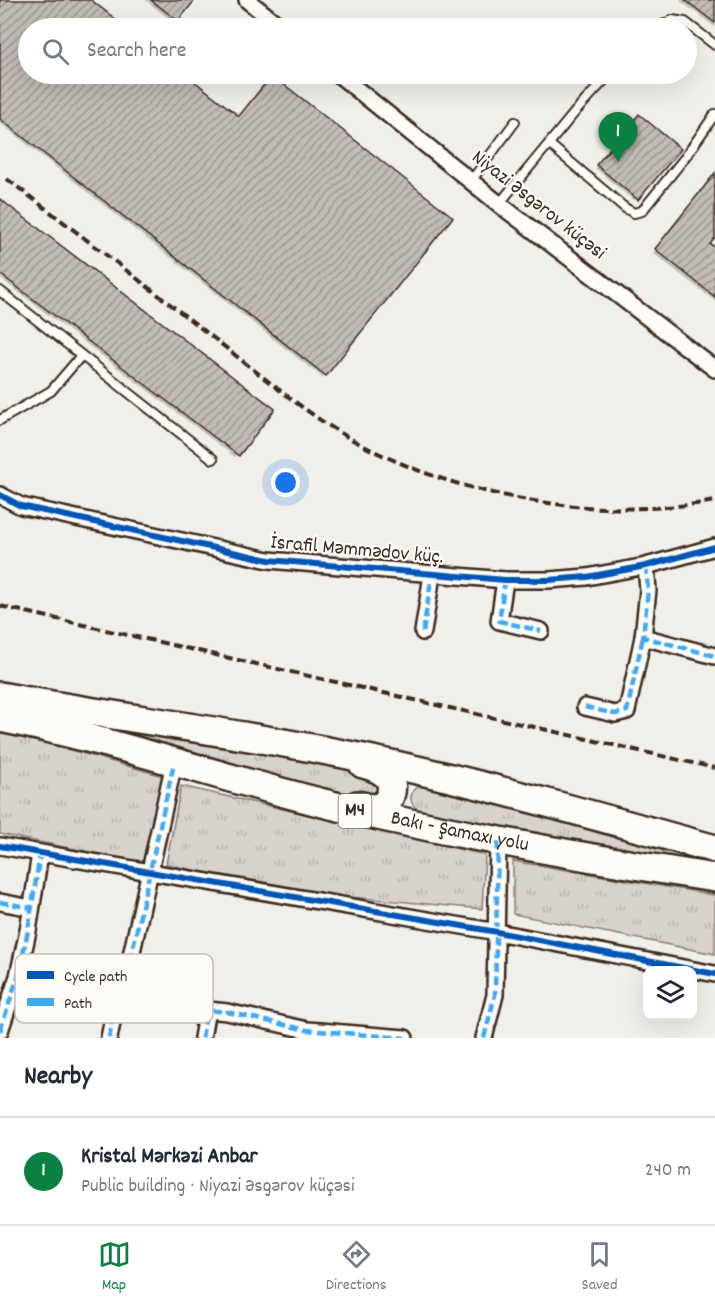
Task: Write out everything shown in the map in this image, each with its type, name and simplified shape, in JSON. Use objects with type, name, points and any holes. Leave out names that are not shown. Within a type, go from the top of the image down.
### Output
[{"type":"highway","points":[[0,696],[360,757],[487,786],[715,849]]},
{"type":"highway","name":"Bakı - Şamaxı yolu","points":[[0,718],[394,820],[715,878]]},
{"type":"highway","points":[[287,794],[374,808],[388,801],[391,794],[390,780],[381,770],[302,747]]},
{"type":"highway","points":[[487,786],[420,778],[411,780],[403,795],[405,809],[411,813],[488,838]]},
{"type":"street","points":[[247,0],[270,18]]},
{"type":"street","name":"Niyazi Əsgərov küçəsi","points":[[350,84],[499,204],[715,369]]},
{"type":"street","name":"İsrafil Məmmədov küç.","points":[[0,495],[21,506],[250,557],[432,575],[505,580],[587,577],[646,567],[715,547]]},
{"type":"street","points":[[585,707],[615,714],[627,711],[643,637],[648,590],[646,567]]},
{"type":"street","points":[[423,632],[432,575]]},
{"type":"street","points":[[505,580],[499,621],[502,624],[541,631]]},
{"type":"street","points":[[643,637],[715,656]]},
{"type":"street","points":[[131,954],[174,763]]},
{"type":"street","points":[[484,1038],[495,995],[497,932],[488,838]]},
{"type":"street","points":[[0,846],[497,932],[715,974]]},
{"type":"street","points":[[22,954],[40,854]]},
{"type":"street","points":[[0,902],[31,908]]},
{"type":"street","points":[[0,1031],[15,985]]},
{"type":"street","points":[[213,1011],[306,1034],[395,1038]]},
{"type":"street","points":[[109,1038],[113,1023]]},
{"type":"street","points":[[202,1038],[205,1023]]},
{"type":"lane","points":[[697,31],[715,45]]},
{"type":"lane","points":[[499,204],[601,84]]},
{"type":"lane","points":[[549,144],[634,213],[642,211],[686,156],[715,114]]},
{"type":"lane","points":[[471,181],[515,122]]},
{"type":"lane","points":[[0,291],[213,459]]},
{"type":"lane","points":[[0,420],[51,391],[81,356]]},
{"type":"green space","points":[[21,709],[369,772],[379,777],[381,795],[359,800]]},
{"type":"green space","points":[[0,733],[163,776],[144,863],[0,834]]},
{"type":"green space","points":[[427,784],[715,859],[715,865],[421,811],[412,804],[411,795],[416,788]]},
{"type":"green space","points":[[181,786],[485,855],[482,909],[286,891],[166,864]]},
{"type":"green space","points":[[513,861],[715,895],[715,954],[513,914]]},
{"type":"building","points":[[0,0],[91,0],[114,18],[18,18],[18,84],[198,84],[239,116],[265,84],[283,84],[453,217],[326,376],[0,119]]},
{"type":"building","points":[[151,0],[195,0],[180,18],[174,18]]},
{"type":"building","points":[[685,0],[715,0],[715,23]]},
{"type":"building","points":[[639,114],[681,149],[638,200],[596,165]]},
{"type":"building","points":[[715,173],[715,238],[710,244],[715,247],[715,297],[655,249]]},
{"type":"building","points":[[0,199],[275,409],[239,456],[0,274]]},
{"type":"railway","points":[[7,179],[316,417],[359,443],[406,465],[456,483],[507,496],[560,505],[613,508],[665,507],[715,501]]},
{"type":"railway","points":[[0,606],[715,768]]},
{"type":"marked path","points":[[646,566],[648,590],[643,637],[715,656]]},
{"type":"marked path","points":[[423,632],[432,575]]},
{"type":"marked path","points":[[505,580],[499,621],[541,631]]},
{"type":"marked path","points":[[585,707],[615,714],[627,711],[643,637]]},
{"type":"marked path","points":[[131,954],[174,763]]},
{"type":"marked path","points":[[484,1038],[495,995],[498,840]]},
{"type":"marked path","points":[[23,954],[40,854]]},
{"type":"marked path","points":[[0,902],[31,908]]},
{"type":"marked path","points":[[0,1031],[15,985]]},
{"type":"marked path","points":[[213,1011],[307,1030],[405,1038]]},
{"type":"marked path","points":[[109,1038],[112,1023]]},
{"type":"marked path","points":[[202,1038],[205,1023]]},
{"type":"cycle path","points":[[0,495],[21,506],[269,560],[505,580],[587,577],[646,566],[715,547]]},
{"type":"cycle path","points":[[0,846],[497,932],[715,974]]},
{"type":"place","name":"Kristal Mərkəzi Anbar","points":[[618,162]]}]
